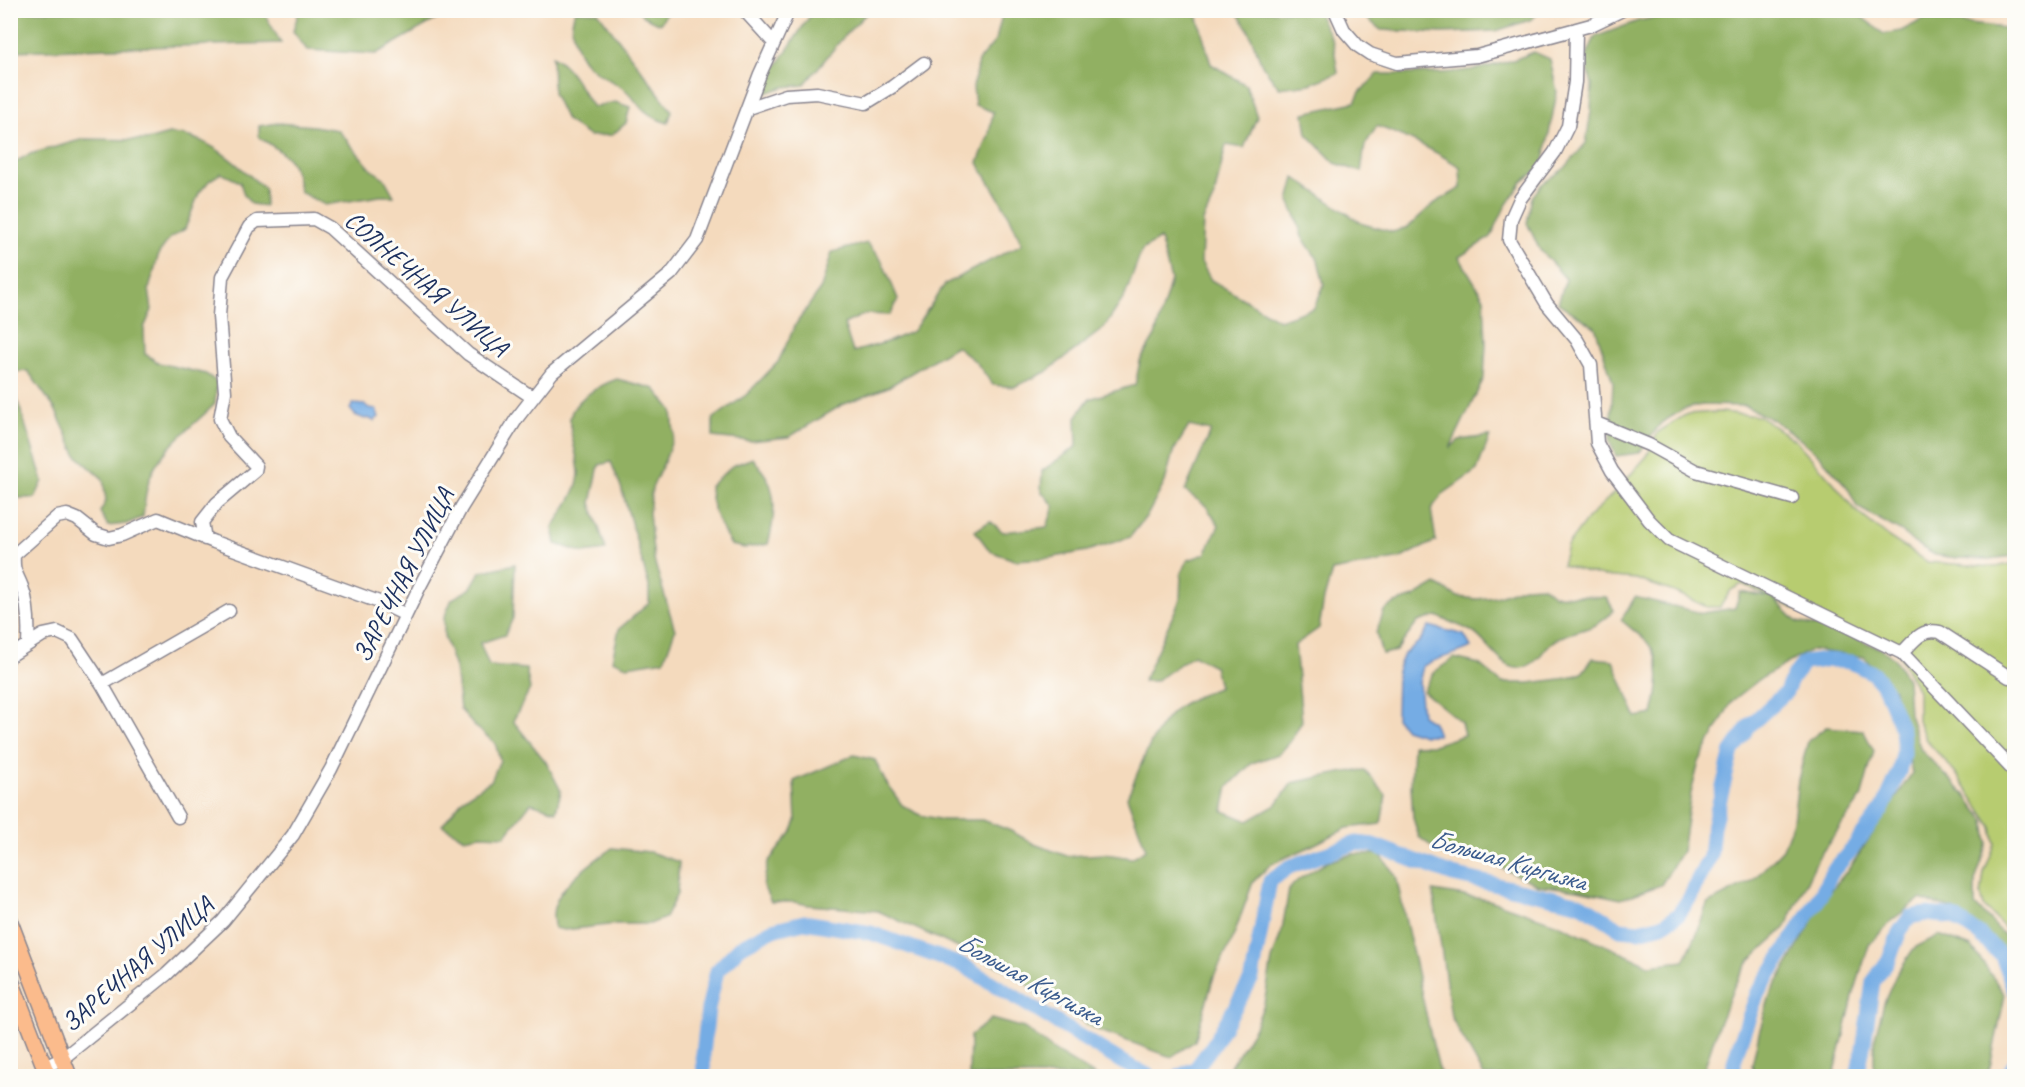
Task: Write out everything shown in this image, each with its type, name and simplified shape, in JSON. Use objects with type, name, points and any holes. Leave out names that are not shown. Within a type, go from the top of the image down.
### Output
[{"type":"main road","points":[[10,922],[69,1077]]},
{"type":"main road","points":[[10,978],[46,1072]]},
{"type":"street","points":[[744,10],[774,43]]},
{"type":"street","name":"ЗАРЕЧНАЯ УЛИЦА","points":[[46,1072],[167,974],[223,921],[293,835],[331,769],[461,508],[532,397],[552,373],[671,274],[697,240],[760,74],[789,10]]},
{"type":"street","points":[[1335,10],[1344,30],[1358,46],[1370,54],[1397,63],[1477,56],[1591,25],[1622,10]]},
{"type":"street","points":[[1576,29],[1575,82],[1568,126],[1555,152],[1520,199],[1511,219],[1509,240],[1546,303],[1577,340],[1591,365],[1598,443],[1612,471],[1649,520],[1669,540],[1902,653],[2014,771]]},
{"type":"street","points":[[748,108],[786,95],[817,93],[866,103],[924,63]]},
{"type":"street","name":"СОЛНЕЧНАЯ УЛИЦА","points":[[205,539],[202,522],[217,503],[255,471],[256,466],[229,437],[220,419],[225,392],[219,316],[222,277],[249,227],[257,221],[314,219],[330,228],[468,354],[532,397]]},
{"type":"street","points":[[1596,423],[1649,445],[1696,471],[1792,498]]},
{"type":"street","points":[[28,644],[28,610],[22,587],[14,571],[15,555],[57,517],[67,515],[77,519],[96,534],[109,538],[122,535],[158,519],[205,539],[326,582],[406,615]]},
{"type":"street","points":[[102,684],[229,611]]},
{"type":"street","points":[[1902,653],[1921,633],[1932,630],[1940,632],[2014,678]]},
{"type":"street","points":[[10,656],[44,635],[57,632],[72,639],[102,684],[178,817]]},
{"type":"green space","points":[[299,10],[451,11],[376,54],[307,50],[293,31]]},
{"type":"green space","points":[[1694,10],[1854,11],[1884,34],[1901,31],[1924,19],[2014,29],[2014,556],[1988,559],[1935,555],[1914,543],[1902,532],[1857,507],[1848,488],[1820,456],[1773,420],[1745,406],[1702,405],[1684,409],[1661,423],[1639,453],[1616,456],[1610,442],[1613,382],[1595,327],[1558,303],[1566,279],[1540,250],[1527,223],[1532,197],[1542,184],[1565,168],[1586,143],[1592,84],[1585,59],[1595,37],[1638,21]]},
{"type":"green space","points":[[10,11],[263,11],[281,43],[11,51]]},
{"type":"green space","points":[[576,11],[598,12],[672,111],[668,123],[647,112],[624,89],[599,74],[581,57],[572,27]]},
{"type":"green space","points":[[639,11],[668,11],[660,24],[643,16]]},
{"type":"green space","points":[[813,11],[869,11],[846,34],[804,85],[784,87],[763,94],[776,67]]},
{"type":"green space","points":[[1003,11],[1196,11],[1211,64],[1246,85],[1257,117],[1244,148],[1226,145],[1214,197],[1203,221],[1201,262],[1211,280],[1279,320],[1314,308],[1324,285],[1318,260],[1302,237],[1289,201],[1295,178],[1363,224],[1393,232],[1408,227],[1433,204],[1461,188],[1460,167],[1420,144],[1377,126],[1365,145],[1361,172],[1335,163],[1307,134],[1304,113],[1355,102],[1360,92],[1378,74],[1458,72],[1514,60],[1534,52],[1550,59],[1557,92],[1543,166],[1522,182],[1505,207],[1491,237],[1459,257],[1484,298],[1486,344],[1484,378],[1450,448],[1459,440],[1490,436],[1477,470],[1443,494],[1431,509],[1436,541],[1401,558],[1332,571],[1319,628],[1295,645],[1302,721],[1290,742],[1279,754],[1252,763],[1228,787],[1223,811],[1248,821],[1276,805],[1292,783],[1365,770],[1386,795],[1381,824],[1347,828],[1271,864],[1253,882],[1231,943],[1214,976],[1195,1041],[1171,1057],[1092,1028],[1004,969],[878,911],[794,902],[771,902],[763,886],[768,862],[791,833],[796,821],[794,781],[854,755],[875,760],[885,781],[902,805],[920,815],[943,820],[983,820],[1011,831],[1034,844],[1067,856],[1105,854],[1132,858],[1146,849],[1127,797],[1153,738],[1177,708],[1219,687],[1214,666],[1193,655],[1155,681],[1143,681],[1180,600],[1181,574],[1188,560],[1205,554],[1219,525],[1206,506],[1185,491],[1211,431],[1189,426],[1173,452],[1165,482],[1148,514],[1130,537],[1087,551],[1049,558],[1014,560],[990,551],[975,531],[990,521],[1003,532],[1047,527],[1054,506],[1041,491],[1042,471],[1077,446],[1076,417],[1089,399],[1135,385],[1140,361],[1155,336],[1171,280],[1160,239],[1142,250],[1125,296],[1104,328],[1046,372],[1014,387],[993,385],[976,362],[956,346],[888,387],[842,405],[789,437],[750,441],[713,437],[713,419],[746,395],[778,362],[796,324],[821,288],[832,252],[867,243],[882,261],[898,299],[890,315],[865,314],[844,324],[853,352],[890,341],[913,331],[945,284],[1022,244],[1009,215],[978,163],[989,134],[993,112],[975,105],[973,87],[978,61],[996,40]]},
{"type":"green space","points":[[1236,11],[1317,11],[1333,42],[1338,73],[1310,84],[1279,88],[1262,65],[1248,29]]},
{"type":"green space","points":[[1361,11],[1541,11],[1530,20],[1496,31],[1442,33],[1381,30]]},
{"type":"green space","points":[[552,56],[571,73],[593,107],[615,102],[630,107],[626,123],[612,135],[589,136],[566,120],[553,93]]},
{"type":"green space","points":[[278,123],[338,130],[372,170],[384,178],[394,196],[380,196],[325,205],[300,192],[295,172],[288,159],[259,137],[259,126]]},
{"type":"green space","points":[[169,134],[197,139],[222,152],[265,189],[265,206],[251,204],[244,195],[240,182],[221,173],[210,180],[199,193],[185,229],[170,238],[159,253],[149,289],[152,310],[144,328],[145,354],[159,363],[206,374],[217,382],[215,404],[175,441],[155,467],[148,485],[143,517],[126,524],[108,526],[100,512],[106,501],[103,479],[77,456],[55,409],[28,371],[12,372],[12,383],[43,481],[35,498],[15,498],[11,495],[11,164],[30,154],[84,139],[147,140]]},
{"type":"green space","points":[[617,379],[655,389],[672,410],[674,435],[652,488],[649,513],[654,560],[675,630],[664,660],[627,666],[612,660],[619,629],[649,603],[649,586],[621,487],[611,462],[599,465],[591,503],[606,550],[584,553],[556,544],[553,527],[569,501],[578,480],[579,473],[570,423],[574,408],[586,395]]},
{"type":"green space","points":[[1720,412],[1759,416],[1796,441],[1854,509],[1887,536],[1927,562],[1996,567],[2014,563],[2014,937],[1984,907],[1981,895],[1984,873],[1995,844],[1992,827],[1955,772],[1926,740],[1918,721],[1918,691],[1896,649],[1814,618],[1742,584],[1731,590],[1720,607],[1707,607],[1677,593],[1636,579],[1602,576],[1562,565],[1567,546],[1588,518],[1647,456],[1658,432],[1687,414]]},
{"type":"green space","points":[[753,458],[769,482],[773,497],[773,513],[768,544],[745,548],[731,545],[727,538],[714,509],[710,486],[732,466]]},
{"type":"green space","points":[[515,564],[513,618],[505,635],[480,643],[489,666],[526,669],[530,689],[513,721],[546,762],[561,791],[556,811],[531,803],[505,836],[480,835],[464,838],[442,825],[465,797],[491,781],[500,760],[495,743],[474,726],[460,709],[455,668],[444,636],[444,618],[452,599],[470,589],[480,572]]},
{"type":"green space","points":[[1436,584],[1458,597],[1477,599],[1496,597],[1523,587],[1543,586],[1554,595],[1606,597],[1614,610],[1595,625],[1556,640],[1534,662],[1524,667],[1515,668],[1507,665],[1471,631],[1437,616],[1418,622],[1396,651],[1382,654],[1376,633],[1384,611],[1395,603],[1414,597]]},
{"type":"green space","points":[[1740,592],[1772,597],[1797,622],[1839,631],[1879,648],[1894,658],[1907,679],[1909,714],[1921,750],[1965,795],[1985,821],[1988,843],[1975,881],[1975,905],[2014,945],[2014,963],[1955,910],[1920,899],[1892,920],[1869,945],[1854,993],[1834,1076],[1756,1076],[1752,1065],[1770,995],[1828,894],[1851,866],[1912,773],[1894,689],[1864,657],[1811,650],[1760,679],[1732,701],[1699,762],[1691,793],[1682,851],[1661,885],[1621,899],[1538,885],[1487,861],[1442,854],[1419,837],[1413,818],[1411,786],[1413,745],[1433,745],[1464,735],[1461,722],[1423,691],[1433,673],[1454,658],[1479,664],[1502,683],[1530,683],[1568,678],[1582,673],[1593,658],[1613,660],[1636,717],[1653,714],[1659,676],[1656,658],[1647,642],[1621,620],[1635,597],[1702,613],[1735,608]]},
{"type":"green space","points":[[1826,727],[1863,730],[1874,751],[1861,798],[1818,858],[1785,928],[1749,961],[1735,984],[1702,1076],[1484,1076],[1451,1017],[1433,891],[1489,900],[1558,924],[1649,965],[1684,961],[1707,904],[1752,881],[1783,849],[1793,821],[1798,780],[1808,741]]},
{"type":"green space","points":[[612,848],[650,852],[679,862],[677,894],[665,918],[650,924],[617,924],[564,930],[554,928],[553,914],[560,894],[585,868]]},
{"type":"green space","points":[[1353,854],[1380,854],[1396,876],[1441,1076],[1224,1076],[1254,1029],[1264,1004],[1272,960],[1282,930],[1289,889],[1299,879],[1327,862]]},
{"type":"green space","points":[[1939,935],[1972,947],[2005,995],[1990,1067],[1985,1076],[1874,1076],[1874,1041],[1884,1003],[1896,975],[1914,948]]},
{"type":"green space","points":[[991,1019],[1024,1028],[1056,1052],[1096,1076],[969,1076],[970,1036]]},
{"type":"water","points":[[353,404],[376,409],[379,417],[374,421],[355,415],[350,409]]},
{"type":"water","points":[[1429,626],[1464,635],[1471,647],[1423,666],[1419,683],[1422,715],[1433,722],[1438,735],[1424,735],[1405,729],[1396,718],[1397,671],[1404,654],[1420,641]]},
{"type":"waterway","name":"Большая Киргизка","points":[[1180,1076],[1196,1068],[1213,1045],[1252,978],[1270,881],[1289,867],[1356,843],[1373,845],[1453,875],[1581,904],[1620,929],[1639,931],[1662,925],[1678,915],[1691,896],[1710,857],[1713,827],[1732,751],[1749,726],[1786,692],[1792,678],[1804,663],[1826,660],[1851,662],[1873,673],[1885,688],[1902,730],[1904,750],[1899,772],[1883,808],[1832,872],[1818,900],[1758,992],[1734,1062],[1734,1076]]},
{"type":"waterway","name":"Большая Киргизка","points":[[1857,1076],[1873,982],[1889,959],[1900,931],[1910,917],[1926,914],[1954,917],[1980,935],[2002,956],[2014,989]]},
{"type":"waterway","name":"Большая Киргизка","points":[[704,1076],[703,1054],[708,1009],[717,971],[740,947],[772,930],[804,922],[871,933],[964,966],[1149,1076]]},
{"type":"waterway","name":"Большая Киргизка","points":[[2008,1076],[2014,1064]]}]
